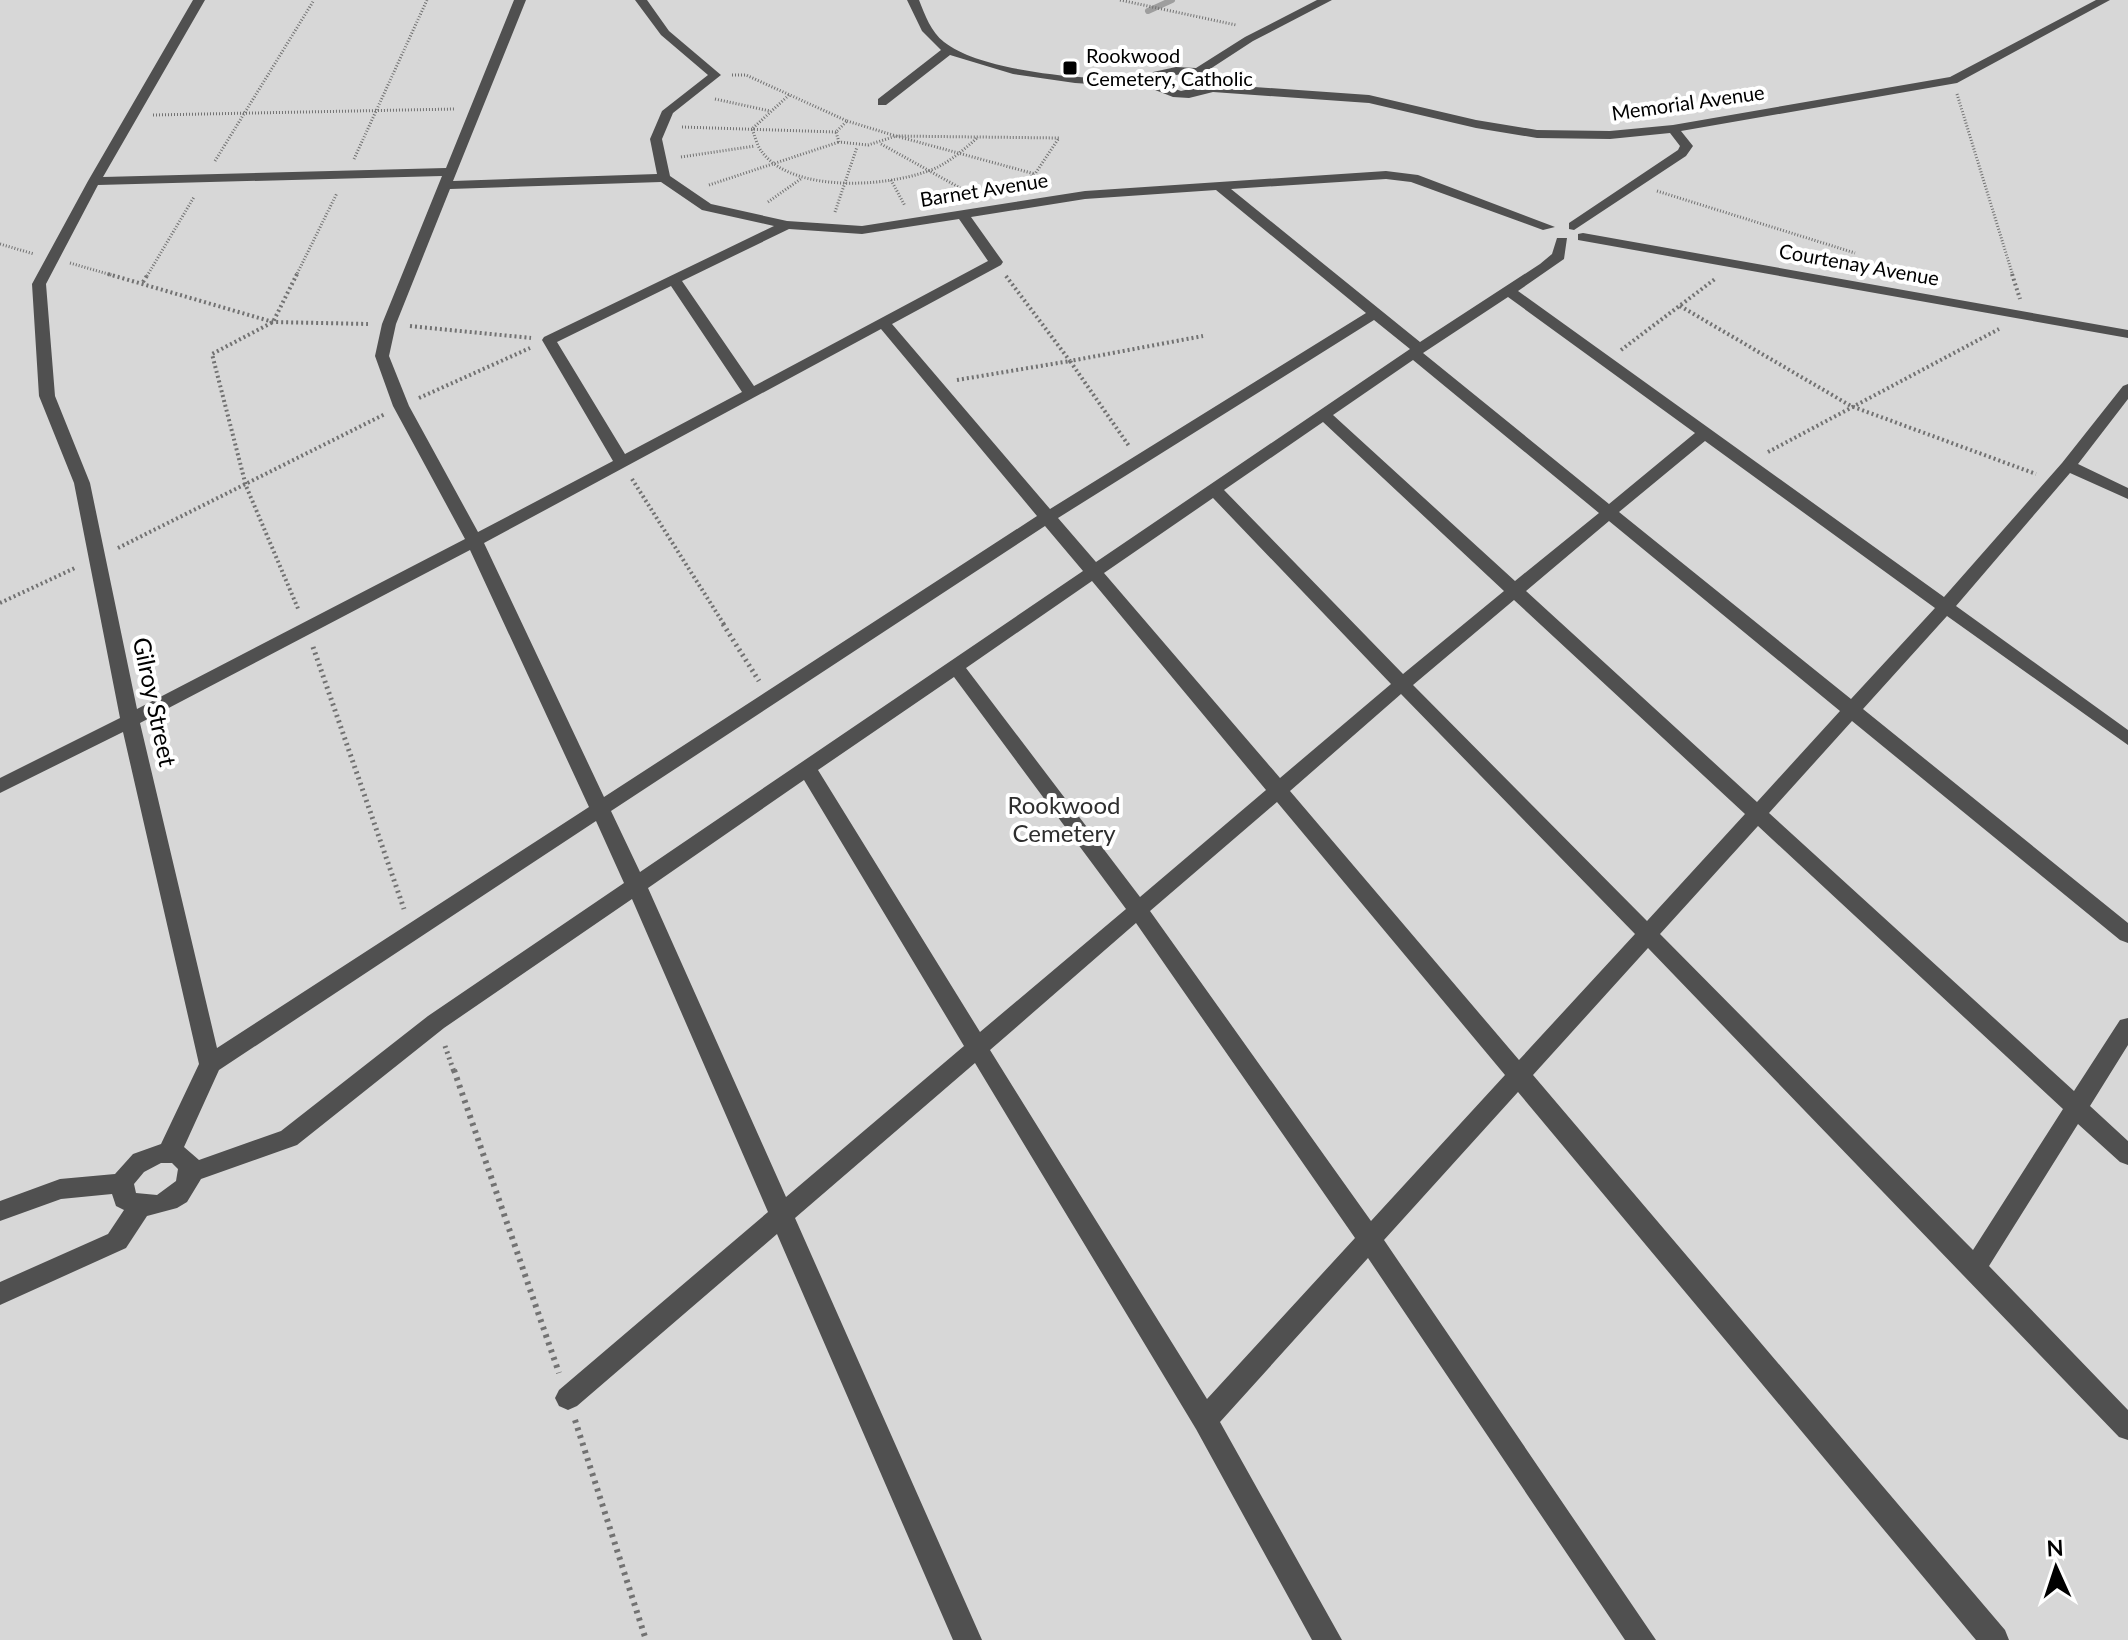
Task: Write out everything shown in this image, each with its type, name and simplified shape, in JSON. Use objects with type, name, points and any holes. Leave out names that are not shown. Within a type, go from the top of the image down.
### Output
[{"type":"street","points":[[132,115],[199,0]]},
{"type":"street","points":[[520,0],[389,324],[382,356],[401,406],[474,540],[636,885],[968,1640]]},
{"type":"street","points":[[94,181],[205,178],[664,178],[656,139],[668,111],[715,75],[665,33],[641,0]]},
{"type":"street","points":[[882,102],[949,50],[926,29],[913,0]]},
{"type":"street","points":[[1198,72],[1265,31],[1326,0]]},
{"type":"street","name":"Memorial Avenue","points":[[949,50],[1006,68],[1153,84],[1165,92],[1179,94],[1211,88],[1369,99],[1476,124],[1537,134],[1610,135],[1673,129],[1953,80],[2104,0]]},
{"type":"street","points":[[1153,84],[1154,78],[1162,73],[1198,72],[1212,79],[1211,88]]},
{"type":"street","name":"Gilroy Street","points":[[132,115],[50,258],[39,284],[47,396],[82,483],[130,723],[210,1064]]},
{"type":"street","points":[[191,1173],[289,1138],[436,1022],[1416,351],[1554,260],[1567,233],[1685,149],[1684,139],[1673,129]]},
{"type":"street","name":"Barnet Avenue","points":[[664,178],[707,207],[787,225],[862,230],[961,212],[1085,195],[1386,175],[1413,178],[1567,233]]},
{"type":"street","points":[[1216,184],[1377,312],[1416,351],[1850,711],[2128,935]]},
{"type":"street","points":[[0,786],[130,723],[996,262],[961,212]]},
{"type":"street","points":[[621,461],[549,340],[675,282],[787,225]]},
{"type":"street","name":"Courtenay Avenue","points":[[1567,233],[2128,334]]},
{"type":"street","points":[[675,282],[751,393]]},
{"type":"street","points":[[1509,291],[1947,605],[2128,739]]},
{"type":"street","points":[[169,1153],[210,1064],[1046,518],[1377,312]]},
{"type":"street","points":[[883,322],[1276,792],[1995,1640]]},
{"type":"street","points":[[1205,1420],[1759,815],[2062,473],[2128,389]]},
{"type":"street","points":[[1324,415],[2128,1155]]},
{"type":"street","points":[[568,1398],[1401,685],[1705,433]]},
{"type":"street","points":[[2062,473],[2128,494]]},
{"type":"street","points":[[1215,490],[1401,685],[1975,1267],[2128,1428]]},
{"type":"street","points":[[956,667],[1138,910],[1370,1240],[1642,1640]]},
{"type":"street","points":[[807,769],[1205,1420],[1328,1640]]},
{"type":"street","points":[[1975,1267],[2128,1026]]},
{"type":"street","points":[[0,1211],[60,1189],[122,1183],[140,1161],[169,1153],[186,1159],[191,1173],[189,1182],[174,1198],[163,1204],[140,1206],[125,1199],[122,1183]]},
{"type":"street","points":[[0,1294],[117,1241],[140,1206]]},
{"type":"path","points":[[143,282],[314,0]]},
{"type":"path","points":[[1120,0],[1265,31]]},
{"type":"path","points":[[715,75],[746,75],[847,121],[958,156],[1035,174]]},
{"type":"path","points":[[691,94],[770,111]]},
{"type":"path","points":[[752,129],[789,95]]},
{"type":"path","points":[[132,115],[476,109]]},
{"type":"path","points":[[661,127],[836,132],[847,121]]},
{"type":"path","points":[[752,129],[755,146],[770,165],[802,178],[846,182],[890,179],[929,171],[958,156],[978,137]]},
{"type":"path","points":[[836,132],[839,142]]},
{"type":"path","points":[[685,192],[839,142],[857,147],[881,144],[896,136],[1059,138],[1035,174],[1015,187]]},
{"type":"path","points":[[881,144],[986,202],[961,212]]},
{"type":"path","points":[[660,160],[755,146]]},
{"type":"path","points":[[829,228],[857,147]]},
{"type":"path","points":[[747,216],[802,178]]},
{"type":"path","points":[[890,179],[913,221]]},
{"type":"path","points":[[1634,183],[1855,253]]},
{"type":"path","points":[[0,244],[143,282],[273,322],[389,324],[549,340]]},
{"type":"path","points":[[996,262],[1070,361],[1138,460]]},
{"type":"path","points":[[1607,361],[1736,264]]},
{"type":"path","points":[[1680,306],[1851,406],[2062,473]]},
{"type":"path","points":[[934,384],[1203,336]]},
{"type":"path","points":[[0,603],[98,558],[401,406],[549,340]]},
{"type":"path","points":[[621,461],[770,698]]},
{"type":"path","points":[[436,1022],[568,1398],[646,1640]]},
{"type":"green space","name":"Rookwood Cemetery","points":[[0,0],[2128,0],[2128,1640],[0,1640]]},
{"type":"waterway","points":[[1148,11],[1172,0]]},
{"type":"place","name":"Rookwood Cemetery, Catholic","points":[[1070,68]]}]
